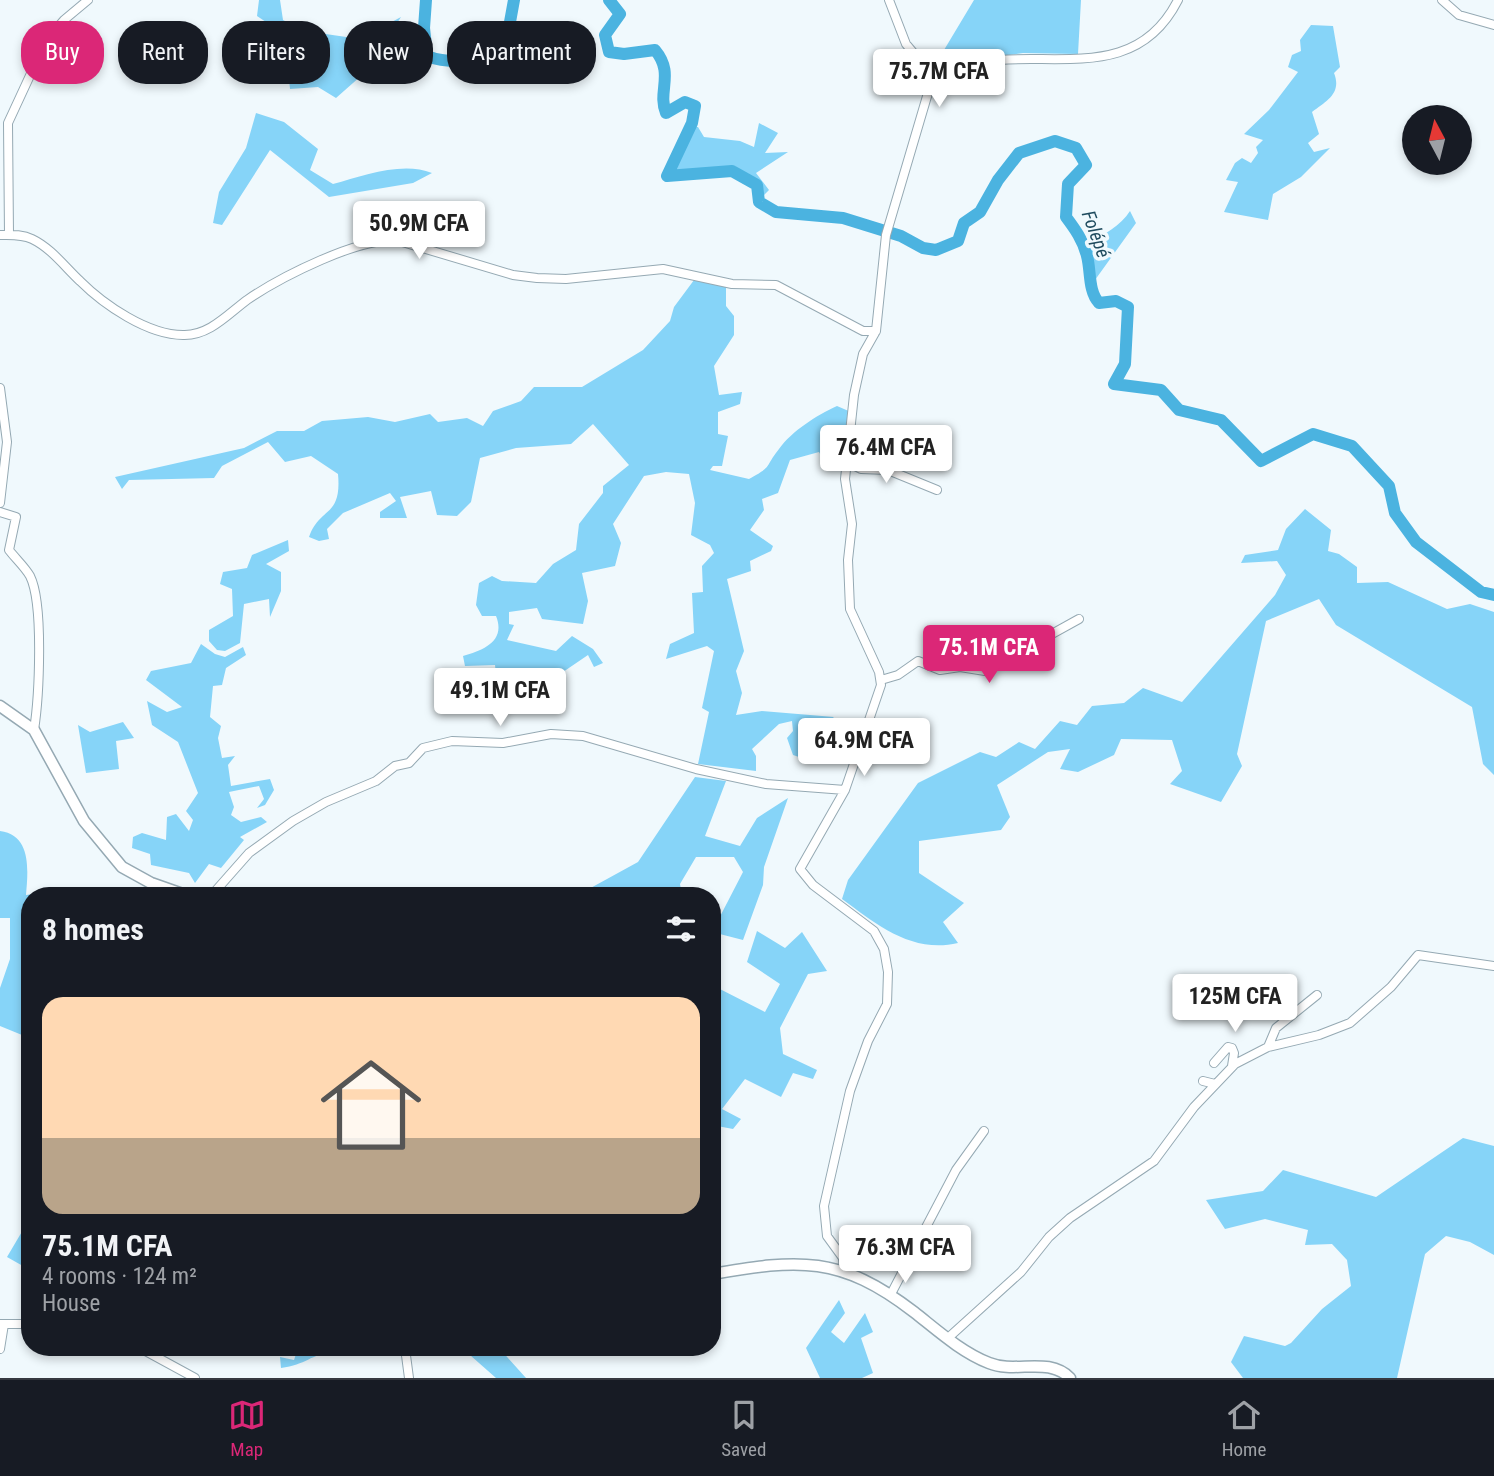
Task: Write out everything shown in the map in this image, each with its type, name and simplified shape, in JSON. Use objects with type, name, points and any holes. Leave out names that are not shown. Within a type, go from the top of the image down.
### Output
[{"type":"street","points":[[88,0],[64,20],[46,41],[8,123],[5,235],[30,238],[48,250],[88,288],[119,310],[154,328],[184,335],[209,328],[250,298],[299,268],[384,239],[400,240],[513,275],[537,278],[566,279],[663,269],[732,284],[775,285],[796,293],[863,331],[876,331]]},
{"type":"street","points":[[888,0],[906,44],[933,76]]},
{"type":"street","points":[[844,1270],[843,1258],[827,1236],[824,1206],[850,1091],[868,1041],[887,1004],[888,972],[884,949],[874,931],[813,885],[800,869],[845,790],[881,680],[850,609],[848,560],[853,531],[846,492],[854,395],[863,354],[876,331],[888,231],[933,76],[947,68],[971,62],[1024,57],[1104,57],[1126,52],[1158,28],[1178,0]]},
{"type":"street","points":[[1442,0],[1460,15],[1494,25]]},
{"type":"street","points":[[0,388],[6,442],[0,503]]},
{"type":"street","points":[[847,462],[861,469],[895,472],[937,490]]},
{"type":"street","points":[[0,512],[16,517],[9,550],[29,575],[36,596],[38,706],[34,730]]},
{"type":"street","points":[[881,680],[898,675],[918,661],[940,670],[960,667],[985,671],[1079,619]]},
{"type":"street","points":[[0,706],[34,730],[84,821],[115,859],[136,876],[165,887]]},
{"type":"street","points":[[219,887],[249,853],[293,821],[326,802],[376,781],[395,766],[409,763],[423,748],[452,741],[503,743],[551,734],[583,736],[707,772],[766,784],[845,790]]},
{"type":"street","points":[[948,1338],[1020,1272],[1049,1237],[1070,1218],[1154,1161],[1232,1066],[1268,1047],[1319,1035],[1349,1023],[1391,988],[1418,955],[1494,966]]},
{"type":"street","points":[[1268,1047],[1276,1028],[1317,995]]},
{"type":"street","points":[[1214,1063],[1227,1047],[1232,1048],[1234,1053],[1232,1066]]},
{"type":"street","points":[[1203,1081],[1215,1084]]},
{"type":"street","points":[[891,1294],[956,1170],[984,1131]]},
{"type":"street","points":[[721,1273],[788,1262],[844,1270],[891,1294],[971,1354],[999,1367],[1051,1366],[1070,1378]]},
{"type":"street","points":[[0,1349],[2,1324],[21,1324]]},
{"type":"street","points":[[155,1356],[195,1378]]},
{"type":"street","points":[[406,1356],[409,1378]]},
{"type":"shaded area","points":[[259,0],[280,0],[285,21],[264,21],[257,16]]},
{"type":"shaded area","points":[[974,0],[1081,0],[1078,54],[1023,53],[939,65],[941,55]]},
{"type":"shaded area","points":[[1311,25],[1333,26],[1340,67],[1334,73],[1336,86],[1332,96],[1312,112],[1319,134],[1308,143],[1314,152],[1330,148],[1301,177],[1273,194],[1268,220],[1224,212],[1238,182],[1226,180],[1235,163],[1242,158],[1251,163],[1258,153],[1256,147],[1263,140],[1244,134],[1269,110],[1298,72],[1288,67],[1292,55],[1301,51],[1300,40]]},
{"type":"shaded area","points":[[330,35],[344,37],[344,84],[352,84],[336,98],[318,87],[290,89],[289,84],[330,84]]},
{"type":"shaded area","points":[[256,113],[284,122],[318,149],[310,170],[333,184],[395,169],[432,173],[413,183],[329,197],[270,150],[222,225],[213,223],[219,192],[246,148]]},
{"type":"shaded area","points":[[759,123],[778,133],[765,153],[788,152],[756,173],[769,190],[762,197],[751,178],[735,166],[692,170],[678,178],[674,174],[675,163],[689,127],[698,127],[704,137],[740,141],[754,147]]},
{"type":"shaded area","points":[[1130,211],[1136,223],[1095,280],[1089,245],[1117,225]]},
{"type":"shaded area","points":[[697,276],[726,283],[726,306],[734,316],[734,335],[714,366],[719,395],[742,392],[740,404],[718,412],[718,434],[728,436],[722,466],[713,466],[710,470],[749,479],[765,469],[784,442],[813,419],[837,406],[851,412],[848,432],[851,466],[837,471],[827,466],[819,452],[790,460],[778,493],[762,499],[764,510],[750,530],[773,546],[771,551],[750,561],[751,571],[727,579],[744,651],[736,671],[742,693],[736,715],[762,711],[834,717],[813,736],[802,734],[798,750],[804,753],[802,758],[793,755],[787,738],[793,731],[792,721],[779,724],[752,749],[756,756],[756,771],[698,764],[709,712],[702,708],[714,651],[707,646],[666,659],[670,644],[694,633],[692,593],[703,592],[702,566],[714,553],[710,545],[691,535],[695,503],[689,474],[666,472],[644,476],[613,524],[621,543],[615,566],[582,573],[588,601],[583,624],[542,619],[537,608],[509,612],[509,624],[514,625],[507,640],[556,651],[572,636],[593,649],[603,663],[594,667],[588,655],[538,689],[499,702],[500,694],[514,692],[524,681],[508,671],[496,675],[495,665],[465,666],[463,656],[491,643],[498,632],[496,616],[482,616],[476,605],[479,583],[492,576],[502,581],[536,583],[553,564],[576,550],[579,524],[603,493],[603,486],[629,465],[593,424],[571,444],[516,448],[480,458],[471,502],[457,516],[437,515],[431,491],[400,497],[407,518],[380,518],[380,512],[396,501],[390,493],[343,513],[327,529],[329,539],[319,541],[309,537],[337,498],[338,474],[311,456],[285,462],[268,442],[222,466],[214,478],[129,480],[122,489],[115,477],[244,448],[277,431],[304,431],[322,421],[368,417],[395,422],[430,414],[438,422],[467,418],[483,426],[493,411],[521,401],[534,387],[582,387],[643,350],[670,321],[674,307]]},
{"type":"shaded area","points":[[1305,509],[1331,530],[1328,551],[1339,554],[1357,567],[1357,583],[1388,582],[1447,609],[1470,604],[1494,612],[1494,775],[1483,764],[1472,707],[1336,625],[1319,599],[1266,621],[1237,754],[1242,766],[1221,802],[1170,784],[1182,771],[1172,740],[1121,739],[1114,755],[1078,772],[1060,769],[1070,749],[1048,752],[997,785],[1010,817],[1001,830],[919,841],[919,873],[964,903],[943,922],[958,943],[941,945],[910,941],[882,927],[842,899],[848,880],[918,783],[980,752],[996,757],[1019,742],[1035,749],[1060,721],[1077,725],[1092,706],[1124,703],[1143,688],[1182,702],[1275,595],[1286,575],[1277,561],[1241,563],[1245,555],[1278,550],[1286,529]]},
{"type":"shaded area","points":[[288,540],[289,551],[266,564],[281,572],[281,591],[270,617],[269,599],[244,604],[240,643],[225,651],[217,650],[209,641],[209,630],[233,616],[232,589],[220,584],[223,572],[247,568],[252,555]]},
{"type":"shaded area","points":[[201,644],[215,654],[225,657],[243,647],[246,655],[226,668],[222,685],[213,686],[210,717],[221,726],[218,738],[222,758],[235,756],[228,765],[231,786],[270,779],[274,790],[265,805],[257,808],[264,799],[259,786],[229,792],[234,807],[231,815],[241,822],[261,817],[267,822],[240,837],[244,840],[221,868],[209,864],[195,883],[189,873],[151,865],[150,854],[132,848],[133,837],[142,833],[166,840],[167,817],[176,814],[189,831],[193,820],[186,811],[198,793],[178,742],[152,725],[147,701],[167,712],[182,707],[146,680],[151,671],[191,663]]},
{"type":"shaded area","points":[[123,722],[134,738],[116,741],[119,769],[86,773],[78,725],[90,732]]},
{"type":"shaded area","points":[[695,777],[726,781],[705,836],[740,846],[757,818],[788,798],[764,867],[763,885],[743,940],[721,934],[721,915],[743,872],[734,857],[696,857],[680,887],[592,887],[638,862]]},
{"type":"shaded area","points":[[0,831],[18,839],[23,847],[27,865],[26,887],[21,887],[21,1035],[0,1026],[0,988],[10,959],[10,918],[0,918]]},
{"type":"shaded area","points":[[757,931],[785,948],[802,932],[827,971],[808,974],[780,1028],[783,1054],[817,1070],[813,1079],[793,1073],[781,1097],[745,1079],[722,1109],[741,1119],[733,1129],[721,1127],[721,990],[765,1012],[780,984],[747,962]]},
{"type":"shaded area","points":[[1463,1138],[1494,1146],[1494,1255],[1470,1242],[1446,1236],[1425,1254],[1397,1378],[1243,1378],[1231,1362],[1244,1336],[1285,1346],[1291,1343],[1322,1309],[1351,1286],[1347,1260],[1332,1244],[1305,1245],[1308,1230],[1265,1219],[1225,1229],[1206,1200],[1263,1191],[1283,1170],[1376,1197]]},
{"type":"shaded area","points":[[21,1233],[21,1265],[7,1257]]},
{"type":"shaded area","points":[[839,1300],[845,1313],[831,1332],[844,1343],[865,1313],[873,1332],[861,1338],[873,1373],[862,1378],[820,1378],[806,1348]]},
{"type":"shaded area","points":[[295,1356],[317,1356],[297,1365],[281,1368],[280,1357],[294,1360]]},
{"type":"shaded area","points":[[471,1356],[506,1356],[526,1378],[496,1378]]},
{"type":"waterway","name":"Folépé","points":[[426,0],[424,28],[427,56],[455,61],[504,55],[514,0]]},
{"type":"waterway","name":"Folépé","points":[[609,0],[620,14],[605,35],[609,52],[624,54],[655,50],[664,67],[663,97],[666,113],[685,102],[695,106],[692,123],[667,176],[732,171],[757,185],[759,202],[776,212],[843,218],[901,236],[923,248],[936,250],[958,241],[964,223],[980,212],[998,180],[1019,153],[1055,141],[1076,148],[1086,165],[1068,184],[1066,217],[1085,250],[1095,298],[1099,303],[1116,301],[1128,307],[1125,364],[1114,384],[1161,390],[1179,410],[1221,420],[1261,461],[1313,434],[1352,446],[1389,486],[1395,513],[1416,542],[1481,592],[1494,595]]}]
